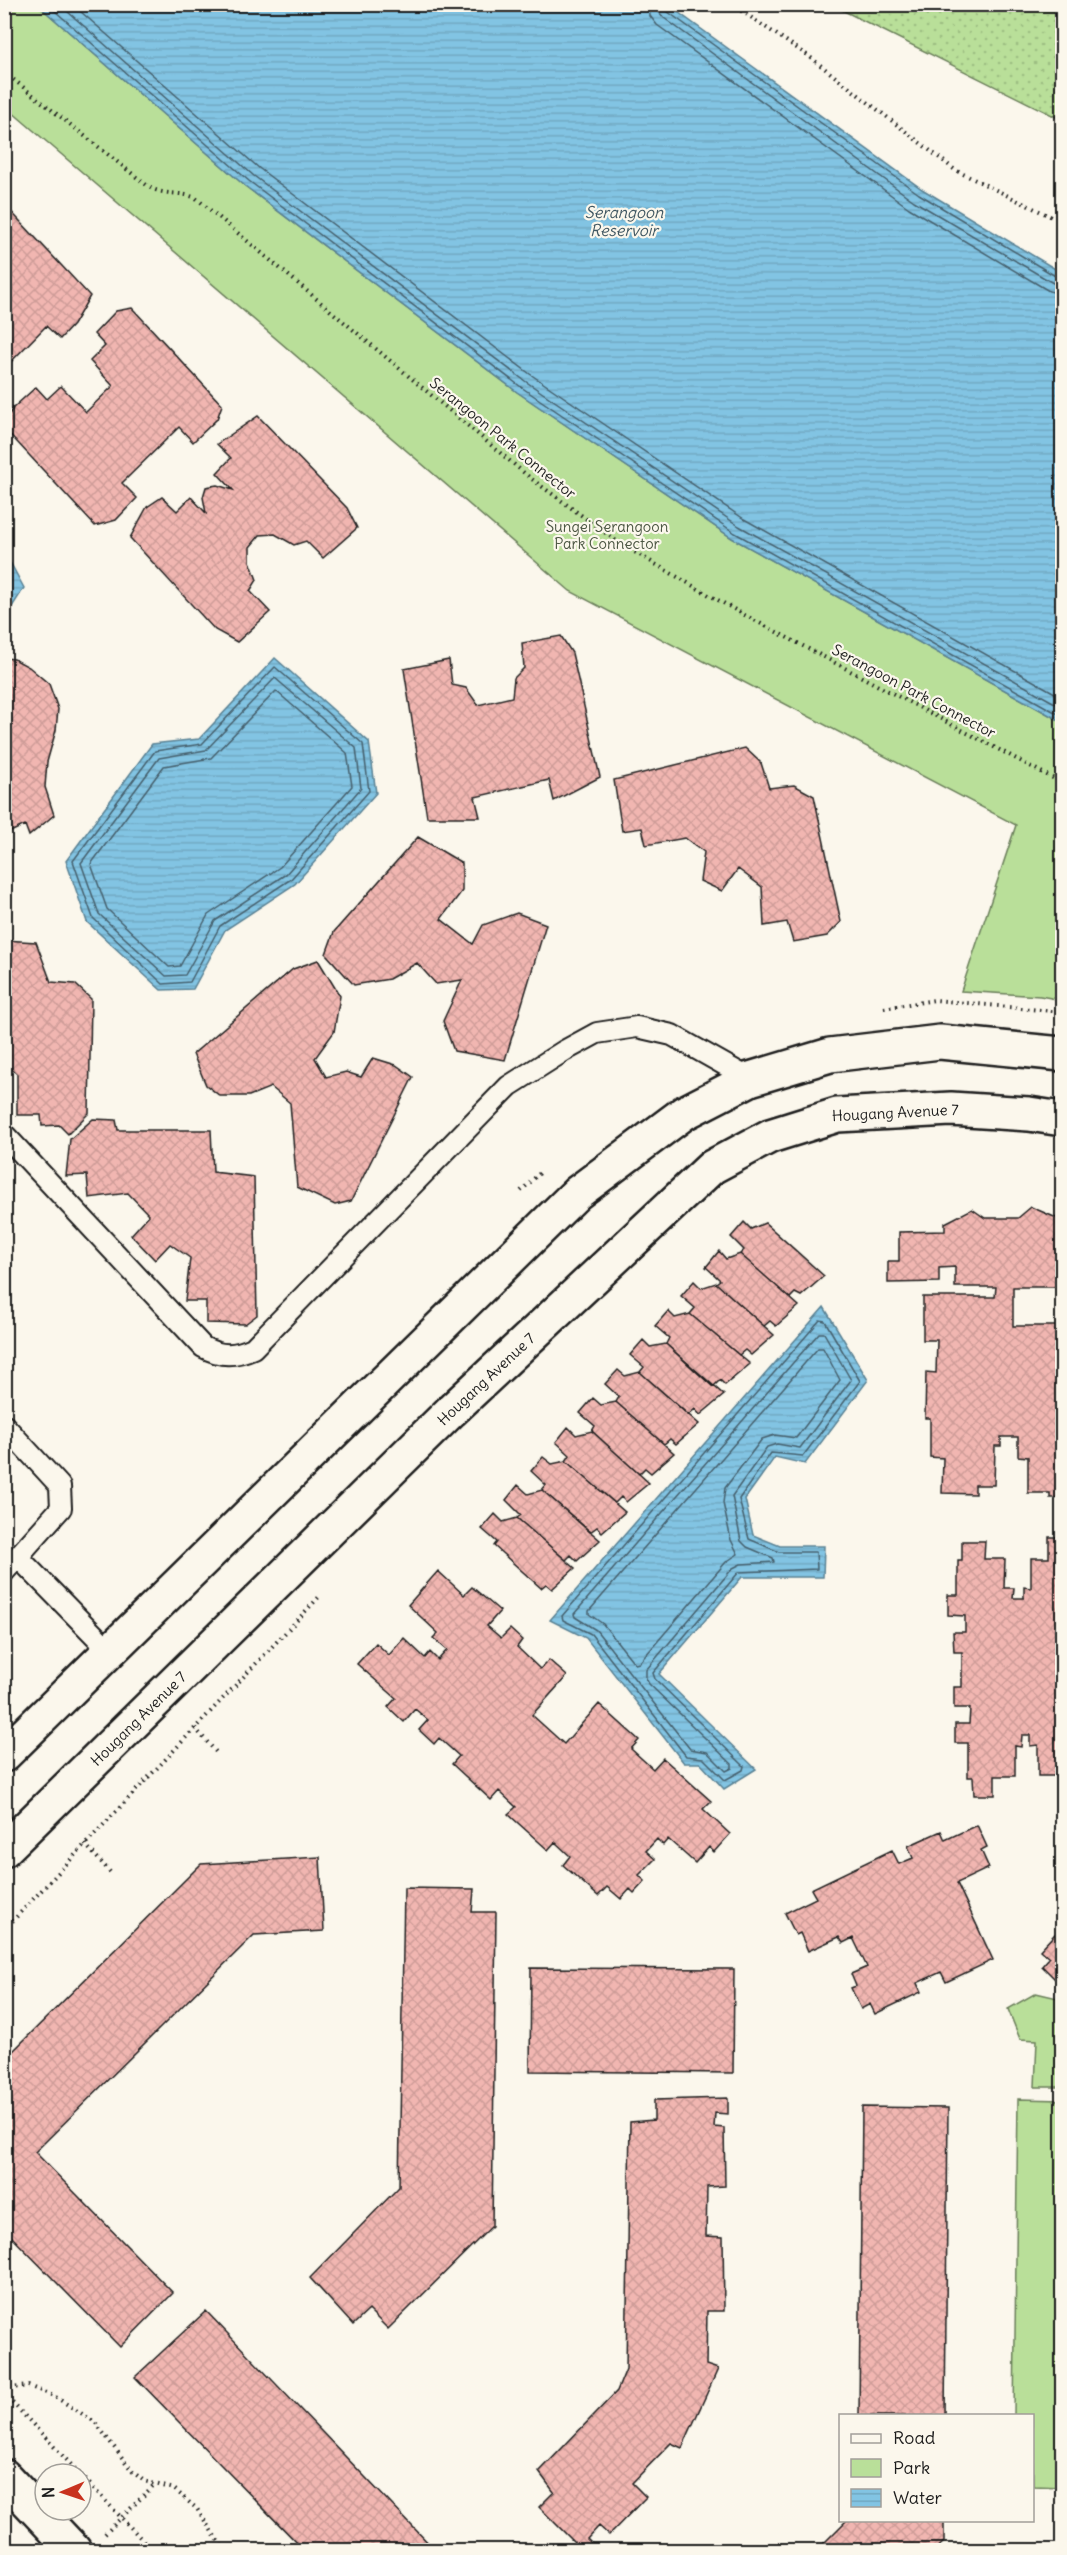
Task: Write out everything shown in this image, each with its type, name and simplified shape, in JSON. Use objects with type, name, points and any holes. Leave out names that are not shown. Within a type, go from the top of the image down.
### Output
[{"type":"main road","points":[[4,1755],[577,1194],[684,1113],[750,1079],[830,1055],[940,1042],[1062,1054]]},
{"type":"main road","name":"Hougang Avenue 7","points":[[4,1850],[451,1411],[712,1167],[770,1136],[837,1115],[951,1109],[1029,1114],[1062,1119]]},
{"type":"main road","points":[[4,2476],[74,2550]]},
{"type":"lane","points":[[4,1134],[204,1347],[214,1353],[238,1355],[253,1348],[509,1086],[564,1051],[597,1034],[637,1027],[672,1035],[750,1079]]},
{"type":"lane","points":[[4,1425],[60,1486],[61,1508],[4,1572]]},
{"type":"lane","points":[[18,1557],[110,1652]]},
{"type":"path","points":[[731,4],[810,57],[955,170],[1062,222]]},
{"type":"path","name":"Serangoon Park Connector","points":[[6,76],[149,187],[160,193],[188,194],[196,198],[529,477],[622,545],[737,610],[1062,783]]},
{"type":"path","points":[[195,1728],[216,1752]]},
{"type":"path","points":[[85,1844],[110,1872]]},
{"type":"path","points":[[1062,2198],[1059,2277],[1062,2329]]},
{"type":"path","points":[[4,2389],[28,2386],[54,2396],[95,2422],[133,2472],[144,2481],[174,2489],[197,2509],[224,2550]]},
{"type":"path","points":[[4,2394],[68,2462]]},
{"type":"path","points":[[105,2535],[156,2484]]},
{"type":"path","points":[[93,2489],[152,2550]]},
{"type":"green space","name":"Sungei Serangoon Park Connector","points":[[5,5],[38,5],[245,186],[517,392],[732,538],[1062,722],[1062,1000],[1040,996],[961,991],[1016,825],[570,591],[5,106]]},
{"type":"green space","points":[[832,5],[1062,5],[1062,120]]},
{"type":"green space","points":[[1036,1993],[1062,1999],[1062,2087],[1035,2087],[1037,2040],[1020,2039],[1008,2009]]},
{"type":"green space","points":[[1018,2099],[1062,2100],[1062,2487],[1034,2486],[1034,2414],[1014,2414]]},
{"type":"water","name":"Serangoon Reservoir","points":[[38,5],[668,5],[922,189],[1062,273],[1062,722],[732,538],[517,392],[245,186]]},
{"type":"water","points":[[4,551],[24,588],[5,618],[4,618]]},
{"type":"water","points":[[275,658],[369,742],[376,793],[295,884],[225,930],[193,989],[161,990],[87,922],[66,861],[152,744],[199,739]]},
{"type":"water","points":[[824,1307],[868,1380],[805,1464],[775,1457],[745,1499],[753,1535],[780,1546],[824,1546],[823,1577],[742,1577],[659,1674],[756,1769],[724,1789],[700,1763],[684,1763],[586,1638],[550,1620]]},
{"type":"building","points":[[4,204],[90,296],[73,325],[60,339],[46,326],[4,369]]},
{"type":"building","points":[[132,308],[222,405],[217,419],[193,442],[179,427],[122,483],[137,498],[116,520],[95,526],[4,428],[4,423],[13,408],[36,387],[47,399],[61,386],[86,412],[113,386],[90,361],[105,346],[94,334],[116,311]]},
{"type":"building","points":[[258,416],[347,508],[357,528],[323,558],[306,541],[294,545],[275,534],[260,535],[250,547],[250,561],[257,580],[250,591],[270,612],[237,642],[215,630],[130,538],[147,507],[162,497],[177,511],[191,497],[206,513],[203,497],[206,487],[217,485],[233,490],[217,473],[231,458],[217,444]]},
{"type":"building","points":[[561,636],[572,653],[600,777],[554,801],[549,780],[475,797],[480,817],[427,817],[404,669],[449,660],[452,685],[466,688],[478,705],[512,697],[514,678],[524,668],[522,643]]},
{"type":"building","points":[[4,658],[14,659],[29,667],[49,684],[58,709],[56,730],[47,762],[45,787],[54,815],[29,836],[25,825],[4,835]]},
{"type":"building","points":[[745,748],[761,763],[769,788],[794,785],[814,796],[841,922],[827,936],[793,942],[787,922],[764,926],[762,887],[738,869],[722,891],[700,881],[704,852],[685,838],[646,845],[642,828],[622,831],[614,780]]},
{"type":"building","points":[[418,837],[462,863],[462,891],[441,919],[473,944],[483,925],[517,913],[546,924],[505,1060],[454,1051],[443,1021],[462,980],[436,984],[417,963],[389,979],[354,985],[326,954],[334,932]]},
{"type":"building","points":[[4,940],[36,942],[51,982],[75,984],[91,999],[89,1113],[68,1134],[59,1125],[42,1126],[41,1115],[17,1115],[17,1074],[4,1062]]},
{"type":"building","points":[[318,960],[340,996],[334,1032],[315,1058],[326,1077],[346,1072],[361,1077],[373,1058],[396,1065],[413,1077],[351,1201],[335,1205],[297,1187],[290,1103],[271,1087],[249,1096],[220,1096],[206,1085],[193,1054],[293,969]]},
{"type":"building","points":[[93,1119],[116,1120],[118,1130],[211,1130],[213,1172],[254,1177],[257,1315],[245,1324],[206,1323],[206,1301],[185,1301],[190,1258],[170,1244],[155,1260],[131,1235],[149,1215],[128,1193],[89,1198],[87,1175],[66,1176],[70,1139]]},
{"type":"building","points":[[1031,1207],[1059,1219],[1058,1227],[1062,1227],[1062,1287],[1013,1287],[1013,1326],[1062,1326],[1062,1498],[1050,1498],[1050,1493],[1028,1493],[1028,1457],[1018,1456],[1018,1437],[1001,1437],[1001,1446],[995,1446],[994,1485],[975,1485],[975,1494],[942,1493],[943,1458],[930,1457],[930,1418],[925,1418],[926,1372],[936,1373],[937,1340],[923,1340],[923,1297],[995,1297],[996,1287],[955,1287],[955,1267],[939,1268],[939,1282],[888,1283],[888,1261],[899,1261],[899,1232],[945,1231],[945,1223],[972,1209],[985,1218],[1018,1218]]},
{"type":"building","points":[[744,1222],[751,1229],[765,1223],[824,1276],[801,1296],[795,1293],[790,1298],[740,1254],[744,1250],[731,1237]]},
{"type":"building","points":[[719,1251],[726,1259],[740,1254],[799,1306],[776,1326],[770,1321],[764,1326],[716,1283],[720,1280],[706,1267]]},
{"type":"building","points":[[694,1281],[701,1288],[716,1283],[774,1335],[751,1355],[745,1350],[739,1355],[690,1314],[695,1308],[681,1296]]},
{"type":"building","points":[[668,1311],[675,1318],[690,1314],[750,1364],[725,1385],[720,1380],[713,1387],[666,1344],[669,1338],[655,1326]]},
{"type":"building","points":[[643,1340],[650,1347],[666,1344],[724,1395],[700,1415],[695,1409],[688,1415],[640,1372],[644,1367],[630,1355]]},
{"type":"building","points":[[618,1370],[625,1376],[640,1372],[699,1424],[676,1444],[670,1439],[664,1444],[616,1402],[619,1397],[605,1384]]},
{"type":"building","points":[[593,1398],[601,1405],[616,1402],[674,1453],[651,1473],[645,1468],[639,1474],[592,1431],[595,1426],[580,1413]]},
{"type":"building","points":[[568,1427],[576,1435],[592,1431],[649,1483],[626,1502],[621,1497],[615,1503],[566,1461],[570,1455],[556,1442]]},
{"type":"building","points":[[543,1457],[552,1464],[566,1461],[625,1512],[602,1532],[597,1527],[590,1532],[542,1490],[546,1485],[531,1471]]},
{"type":"building","points":[[518,1485],[528,1494],[542,1490],[600,1540],[577,1561],[571,1555],[566,1560],[517,1518],[521,1515],[506,1500]]},
{"type":"building","points":[[495,1514],[503,1522],[517,1518],[575,1568],[552,1589],[546,1584],[541,1588],[494,1546],[497,1542],[482,1529]]},
{"type":"building","points":[[1049,1537],[1062,1537],[1062,1793],[1059,1793],[1059,1776],[1038,1776],[1038,1745],[1030,1746],[1030,1735],[1022,1735],[1021,1747],[1015,1746],[1015,1776],[995,1776],[995,1795],[974,1795],[973,1777],[968,1777],[968,1743],[955,1743],[955,1724],[969,1724],[970,1708],[954,1708],[954,1687],[962,1687],[962,1652],[954,1652],[953,1632],[965,1632],[965,1616],[948,1615],[948,1595],[958,1595],[958,1560],[962,1560],[962,1541],[985,1541],[984,1559],[1005,1559],[1004,1588],[1014,1588],[1013,1598],[1024,1598],[1024,1587],[1031,1588],[1031,1558],[1049,1558]]},
{"type":"building","points":[[438,1571],[464,1595],[472,1587],[500,1611],[487,1626],[501,1638],[510,1629],[522,1640],[517,1647],[540,1669],[549,1660],[567,1676],[532,1715],[564,1744],[599,1704],[639,1740],[631,1749],[653,1769],[663,1758],[711,1801],[703,1809],[730,1834],[714,1852],[709,1847],[695,1863],[668,1839],[663,1845],[657,1839],[646,1851],[655,1859],[639,1875],[645,1881],[634,1893],[630,1889],[621,1899],[607,1887],[598,1896],[563,1865],[570,1856],[555,1842],[548,1850],[508,1814],[516,1807],[499,1791],[491,1800],[452,1764],[459,1756],[439,1738],[434,1744],[419,1730],[428,1720],[415,1709],[404,1722],[388,1707],[396,1698],[357,1664],[376,1643],[389,1655],[404,1638],[425,1658],[430,1652],[438,1660],[447,1650],[433,1638],[438,1633],[408,1605]]},
{"type":"building","points":[[977,1825],[987,1847],[981,1850],[989,1868],[957,1883],[993,1960],[946,1982],[941,1972],[917,1983],[921,1992],[875,2014],[870,2004],[861,2009],[851,1988],[856,1986],[851,1974],[867,1967],[853,1938],[843,1943],[839,1937],[808,1951],[800,1933],[796,1935],[785,1913],[816,1898],[811,1889],[892,1850],[899,1864],[913,1858],[908,1846],[941,1831],[945,1840]]},
{"type":"building","points":[[320,1857],[324,1931],[254,1935],[35,2152],[173,2293],[120,2347],[4,2229],[4,2060],[201,1864]]},
{"type":"building","points":[[404,1888],[474,1889],[472,1912],[496,1912],[492,2226],[388,2329],[369,2310],[353,2325],[310,2278],[399,2187]]},
{"type":"building","points":[[1055,1934],[1059,1939],[1062,1935],[1062,1986],[1042,1966],[1049,1958],[1040,1950]]},
{"type":"building","points":[[531,1968],[734,1969],[733,2073],[530,2071]]},
{"type":"building","points":[[728,2098],[728,2114],[715,2113],[714,2127],[724,2128],[725,2186],[707,2187],[706,2236],[723,2237],[724,2311],[707,2311],[706,2365],[718,2369],[682,2448],[671,2443],[632,2483],[646,2497],[609,2535],[599,2526],[587,2539],[594,2546],[589,2550],[582,2550],[539,2507],[554,2492],[539,2472],[617,2391],[626,2369],[630,2122],[654,2120],[654,2100]]},
{"type":"building","points":[[862,2107],[948,2108],[945,2414],[859,2414]]},
{"type":"building","points":[[206,2311],[435,2550],[304,2550],[135,2377]]},
{"type":"building","points":[[845,2522],[944,2522],[944,2542],[935,2550],[817,2550]]}]
